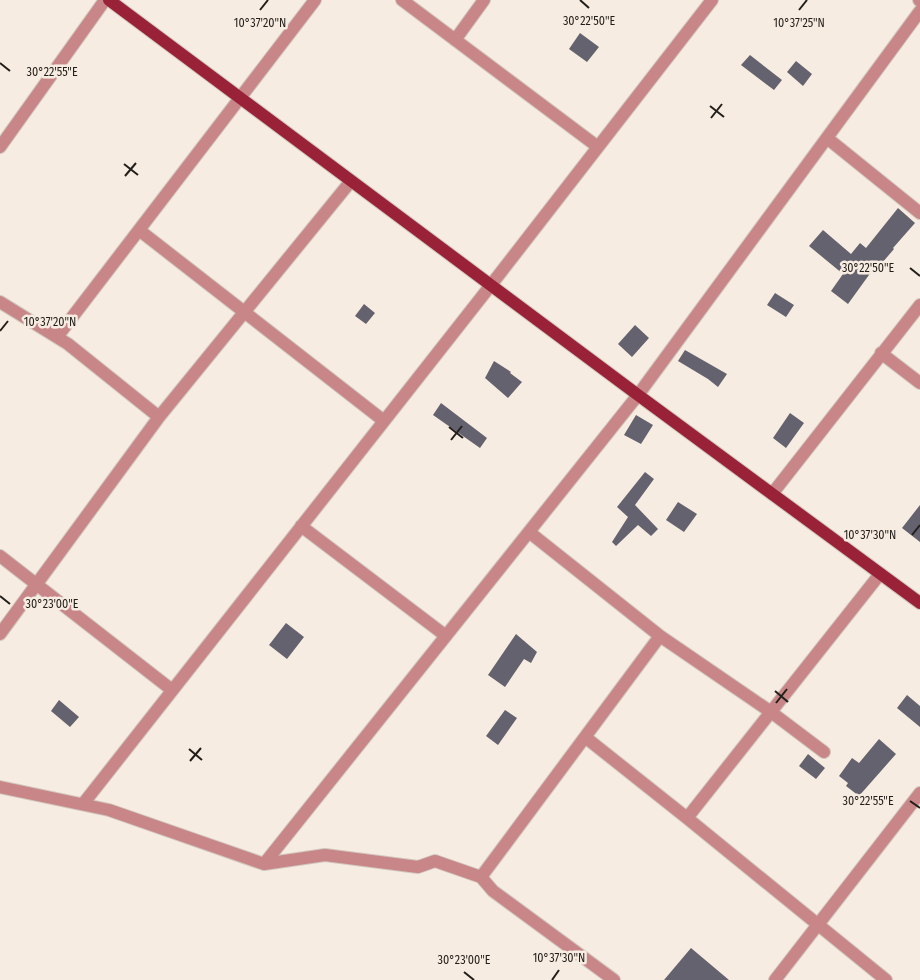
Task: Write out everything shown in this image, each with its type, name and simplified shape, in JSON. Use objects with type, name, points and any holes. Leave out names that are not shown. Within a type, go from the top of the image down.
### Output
[{"type":"main road","points":[[109,0],[920,603]]},
{"type":"street","points":[[0,147],[105,0]]},
{"type":"street","points":[[57,337],[314,0]]},
{"type":"street","points":[[402,0],[598,147]]},
{"type":"street","points":[[455,40],[484,0]]},
{"type":"street","points":[[83,804],[491,285],[712,0]]},
{"type":"street","points":[[264,864],[638,395],[920,11]]},
{"type":"street","points":[[827,138],[920,213]]},
{"type":"street","points":[[0,634],[159,417],[350,181]]},
{"type":"street","points":[[139,230],[384,421]]},
{"type":"street","points":[[0,302],[68,344],[159,417]]},
{"type":"street","points":[[772,494],[920,305]]},
{"type":"street","points":[[881,353],[920,384]]},
{"type":"street","points":[[301,526],[446,636]]},
{"type":"street","points":[[529,532],[660,636],[771,712],[824,752]]},
{"type":"street","points":[[0,556],[172,690]]},
{"type":"street","points":[[687,818],[880,574]]},
{"type":"street","points":[[481,877],[660,636]]},
{"type":"street","points":[[585,737],[886,980]]},
{"type":"street","points":[[0,787],[110,810],[264,864],[325,856],[418,867],[435,861],[481,877],[493,891],[614,980]]},
{"type":"street","points":[[775,980],[920,793]]},
{"type":"building","points":[[580,33],[599,47],[587,62],[569,49]]},
{"type":"building","points":[[750,55],[782,80],[774,90],[741,65]]},
{"type":"building","points":[[796,61],[812,74],[803,86],[787,72]]},
{"type":"building","points":[[898,208],[915,223],[876,270],[874,268],[848,304],[831,291],[843,274],[809,246],[823,230],[851,254],[860,243],[866,248]]},
{"type":"building","points":[[775,293],[794,305],[786,317],[767,305]]},
{"type":"building","points":[[364,304],[375,313],[366,324],[355,316]]},
{"type":"building","points":[[635,325],[649,338],[632,357],[618,344]]},
{"type":"building","points":[[685,350],[727,374],[718,387],[678,361]]},
{"type":"building","points":[[494,361],[522,382],[508,398],[485,378]]},
{"type":"building","points":[[441,403],[487,438],[480,448],[433,415]]},
{"type":"building","points":[[790,413],[804,423],[786,448],[773,438]]},
{"type":"building","points":[[636,415],[653,425],[641,444],[624,435]]},
{"type":"building","points":[[645,472],[654,479],[635,505],[658,529],[651,536],[638,525],[616,546],[612,542],[628,517],[617,507]]},
{"type":"building","points":[[678,502],[697,514],[684,532],[666,520]]},
{"type":"building","points":[[920,505],[920,542],[902,528]]},
{"type":"building","points":[[286,623],[304,637],[287,659],[269,645]]},
{"type":"building","points":[[516,634],[537,652],[531,663],[524,659],[505,687],[488,675]]},
{"type":"building","points":[[907,695],[920,706],[920,727],[897,708]]},
{"type":"building","points":[[59,700],[79,717],[70,727],[51,711]]},
{"type":"building","points":[[505,710],[517,718],[498,745],[486,736]]},
{"type":"building","points":[[879,739],[896,754],[859,796],[846,786],[848,783],[839,776],[852,758],[859,763]]},
{"type":"building","points":[[808,754],[825,768],[816,779],[799,766]]},
{"type":"building","points":[[691,948],[729,980],[664,980]]}]
